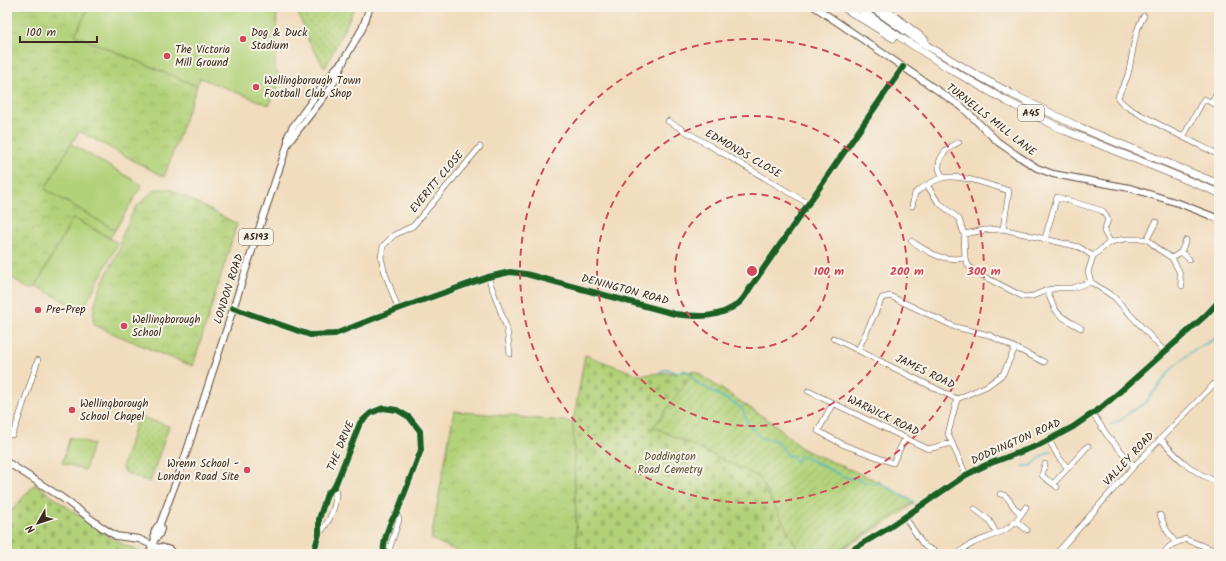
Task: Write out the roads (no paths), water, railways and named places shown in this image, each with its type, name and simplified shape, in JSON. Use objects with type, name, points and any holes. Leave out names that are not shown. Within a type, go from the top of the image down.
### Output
[{"type":"highway","name":"A45","points":[[843,7],[898,41],[950,70],[1008,102],[1066,131],[1219,193]]},
{"type":"highway","name":"A45","points":[[857,7],[950,70]]},
{"type":"highway","name":"A45","points":[[871,7],[921,42],[973,73],[1079,127],[1219,184]]},
{"type":"highway","name":"A45","points":[[883,7],[973,73]]},
{"type":"main road","name":"LONDON ROAD","points":[[149,554],[155,539],[159,535],[161,529],[160,524],[182,466],[288,143],[330,89],[341,71],[345,58],[362,29],[370,7]]},
{"type":"main road","name":"TURNELLS MILL LANE","points":[[815,7],[962,107],[998,142],[1037,168],[1059,175],[1130,188],[1181,204],[1219,219]]},
{"type":"main road","points":[[7,462],[61,497],[116,536],[142,540],[153,546],[170,550],[169,554]]},
{"type":"street","points":[[1144,16],[1137,31],[1128,74],[1118,98],[1128,108],[1219,155]]},
{"type":"street","name":"DENINGTON ROAD","points":[[233,308],[310,335],[335,334],[398,309],[488,277],[510,272],[526,274],[675,314],[698,317],[719,314],[739,303],[903,67]]},
{"type":"street","points":[[1212,103],[1219,88]]},
{"type":"street","points":[[1183,137],[1204,99],[1219,106]]},
{"type":"street","name":"EDMONDS CLOSE","points":[[668,121],[809,204]]},
{"type":"street","points":[[943,177],[938,167],[941,157],[952,145],[959,142]]},
{"type":"street","name":"EVERITT CLOSE","points":[[398,309],[384,270],[381,257],[383,246],[394,235],[413,226],[480,147]]},
{"type":"street","points":[[912,206],[915,193],[927,185],[943,177],[957,176],[1009,191],[1003,229]]},
{"type":"street","points":[[927,185],[938,202],[959,219],[964,234],[965,258],[973,271],[1024,297],[1033,296],[1047,290],[1072,288],[1090,282]]},
{"type":"street","points":[[1045,238],[1057,196],[1103,211],[1108,220],[1104,231],[1110,242]]},
{"type":"street","points":[[1147,239],[1156,222]]},
{"type":"street","points":[[964,234],[1003,229],[1079,247],[1093,256]]},
{"type":"street","points":[[1164,351],[1114,297],[1090,282],[1088,272],[1093,256],[1110,242],[1125,239],[1147,239],[1172,258],[1179,271],[1182,286]]},
{"type":"street","points":[[1172,258],[1182,252],[1186,240]]},
{"type":"street","points":[[911,241],[932,254],[944,258],[965,258]]},
{"type":"street","points":[[1182,252],[1189,259]]},
{"type":"street","points":[[488,277],[507,329],[510,354]]},
{"type":"street","points":[[1047,290],[1054,310],[1081,328]]},
{"type":"street","points":[[858,350],[882,298],[890,296],[956,327],[989,335],[1044,362]]},
{"type":"street","name":"DODDINGTON ROAD","points":[[845,554],[905,517],[966,475],[986,465],[1023,452],[1074,427],[1113,398],[1206,315],[1219,301]]},
{"type":"street","name":"JAMES ROAD","points":[[833,338],[957,399],[948,434],[966,475]]},
{"type":"street","points":[[957,399],[988,386],[1003,374],[1015,348]]},
{"type":"street","points":[[7,433],[12,435],[38,360]]},
{"type":"street","name":"VALLEY ROAD","points":[[1058,552],[1134,466],[1219,379]]},
{"type":"street","name":"WARWICK ROAD","points":[[808,391],[928,449],[952,443]]},
{"type":"street","points":[[833,403],[818,431],[844,445],[893,463],[905,438]]},
{"type":"street","name":"THE DRIVE","points":[[312,554],[319,534],[319,519],[327,494],[335,486],[360,423],[371,413],[383,408],[397,410],[409,417],[420,432],[421,450],[397,513],[393,517],[383,548],[384,554],[389,550],[399,520],[397,513]]},
{"type":"street","points":[[1092,414],[1107,435],[1134,466]]},
{"type":"street","points":[[1161,439],[1175,456],[1196,472],[1219,482]]},
{"type":"street","points":[[1049,440],[1059,458],[1068,468]]},
{"type":"street","points":[[1045,464],[1042,475],[1045,479],[1049,480],[1055,485],[1088,446]]},
{"type":"street","name":"THE DRIVE","points":[[319,534],[328,523],[337,497],[335,486]]},
{"type":"street","points":[[1000,494],[1009,499],[1014,508],[1021,514]]},
{"type":"street","points":[[958,554],[972,543],[1005,530],[1016,521],[1026,507]]},
{"type":"street","points":[[975,509],[989,520],[996,533]]},
{"type":"street","points":[[1160,515],[1166,529],[1175,542]]},
{"type":"street","points":[[905,517],[922,543],[926,547],[940,554]]},
{"type":"street","points":[[1016,521],[1027,530]]},
{"type":"street","points":[[1164,554],[1167,548],[1175,542],[1184,539],[1219,552]]},
{"type":"street","points":[[1058,552],[1065,554]]},
{"type":"waterway","points":[[1110,425],[1121,420],[1130,412],[1145,403],[1174,366],[1194,350],[1219,336]]},
{"type":"waterway","points":[[659,372],[668,369],[672,372],[680,372],[685,370],[692,375],[695,382],[742,408],[748,424],[762,439],[778,442],[788,456],[792,455],[796,462],[800,455],[847,478],[856,478],[866,483],[880,483],[914,502]]},
{"type":"waterway","points":[[1023,466],[1031,466],[1045,454],[1052,451]]},
{"type":"place","name":"Dog & Duck Stadium","points":[[243,39]]},
{"type":"place","name":"The Victoria Mill Ground","points":[[167,56]]},
{"type":"place","name":"Wellingborough Town Football Club Shop","points":[[256,87]]},
{"type":"place","name":"Pre-Prep","points":[[38,310]]},
{"type":"place","name":"Wellingborough School","points":[[124,326]]},
{"type":"place","name":"Wellingborough School Chapel","points":[[72,410]]},
{"type":"place","name":"Wrenn School - London Road Site","points":[[247,470]]},
{"type":"park label","name":"Doddington Road Cemetry","points":[[670,463]]}]
